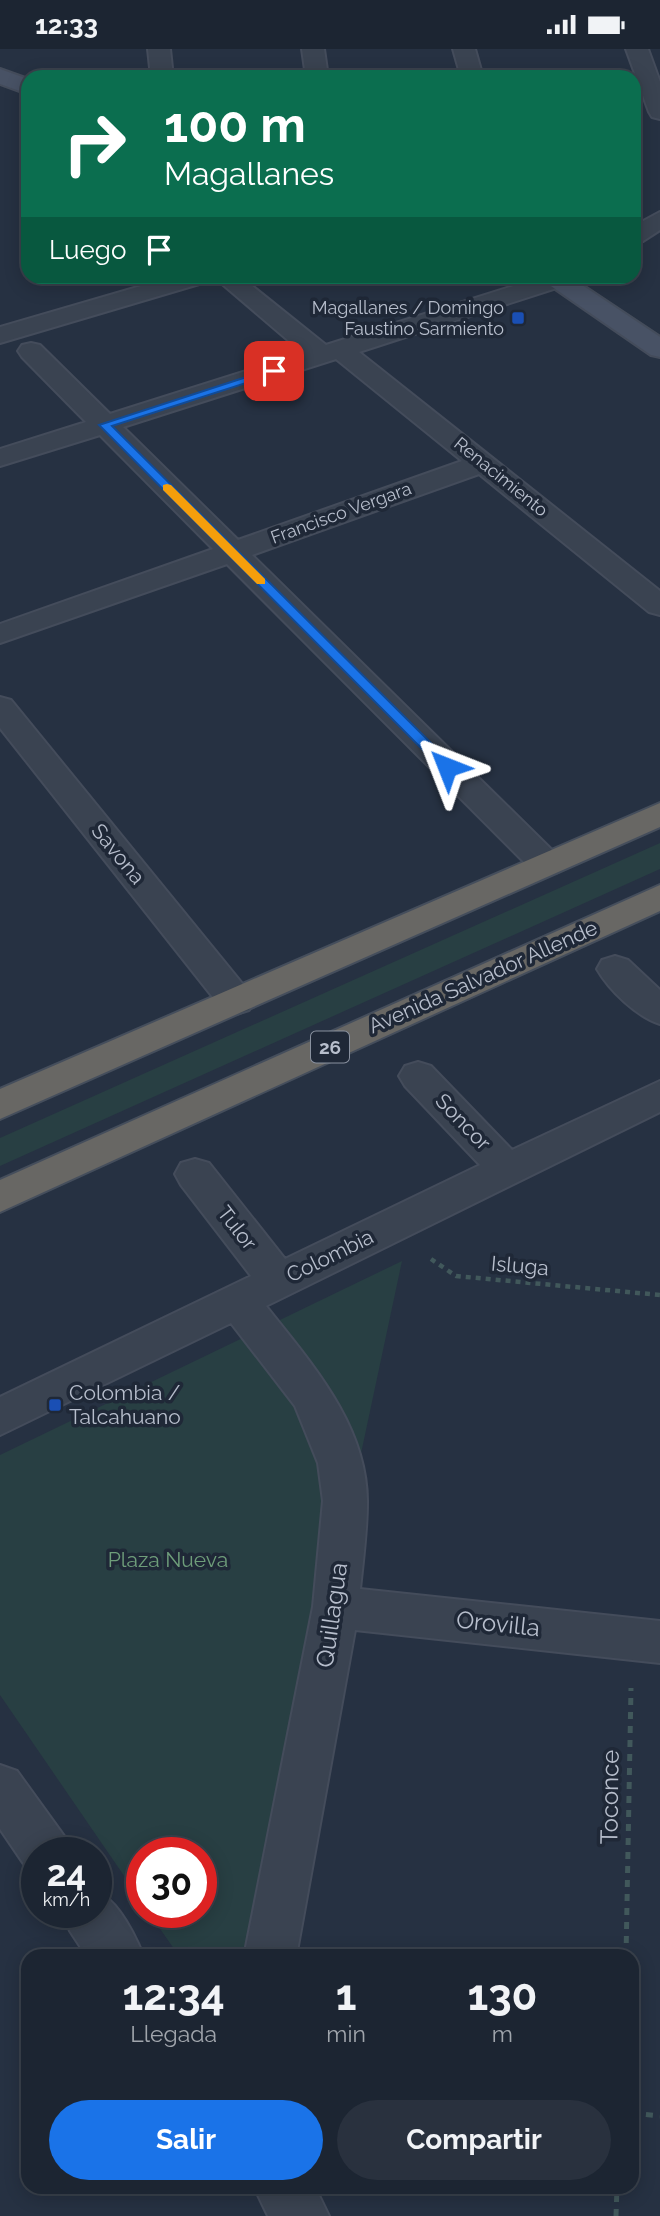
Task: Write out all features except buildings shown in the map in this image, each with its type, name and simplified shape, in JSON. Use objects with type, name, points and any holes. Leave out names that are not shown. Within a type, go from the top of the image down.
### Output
[{"type":"highway","points":[[0,1105],[660,814]]},
{"type":"highway","name":"Avenida Salvador Allende","points":[[0,1197],[660,897]]},
{"type":"main road","points":[[0,76],[21,84]]},
{"type":"main road","points":[[567,284],[660,349]]},
{"type":"street","points":[[159,49],[161,70]]},
{"type":"street","points":[[313,49],[316,70]]},
{"type":"street","points":[[464,49],[470,70]]},
{"type":"street","points":[[637,49],[660,112]]},
{"type":"street","points":[[641,231],[660,219]]},
{"type":"street","points":[[0,335],[97,296],[160,284]]},
{"type":"street","name":"Renacimiento","points":[[236,284],[484,463],[660,606]]},
{"type":"street","points":[[0,458],[540,284]]},
{"type":"street","points":[[30,351],[546,864]]},
{"type":"street","name":"Francisco Vergara","points":[[0,634],[484,463]]},
{"type":"street","name":"Savona","points":[[0,707],[236,1001]]},
{"type":"street","points":[[615,969],[660,1011]]},
{"type":"street","name":"Soncor","points":[[418,1076],[507,1169]]},
{"type":"street","name":"Colombia","points":[[0,1417],[660,1095]]},
{"type":"street","name":"Tulor","points":[[195,1174],[279,1281]]},
{"type":"street","name":"Quillagua","points":[[238,1301],[310,1393],[326,1424],[340,1463],[345,1501],[336,1607],[272,1949]]},
{"type":"street","name":"Orovilla","points":[[336,1607],[646,1640]]},
{"type":"street","points":[[0,1788],[35,1837]]},
{"type":"street","points":[[98,1928],[113,1949]]},
{"type":"street","points":[[286,2194],[301,2216]]},
{"type":"path","name":"Isluga","points":[[396,1223],[435,1263],[456,1276],[660,1295]]},
{"type":"path","name":"Toconce","points":[[627,1949],[646,1640]]},
{"type":"path","points":[[639,2114],[660,2116]]},
{"type":"path","points":[[616,2216],[617,2194]]},
{"type":"green space","points":[[660,843],[660,869],[0,1166],[0,1138]]},
{"type":"green space","name":"Plaza Nueva","points":[[402,1261],[255,1949],[174,1949],[159,1928],[217,1928],[217,1837],[126,1837],[126,1879],[112,1858],[112,1837],[97,1837],[0,1695],[0,1455]]},
{"type":"slow traffic","points":[[167,488],[261,581]]},
{"type":"place","name":"Magallanes / Domingo Faustino Sarmiento","points":[[518,318]]},
{"type":"place","name":"Colombia / Talcahuano","points":[[55,1405]]},
{"type":"route","points":[[274,371],[104,425],[447,767]]}]
